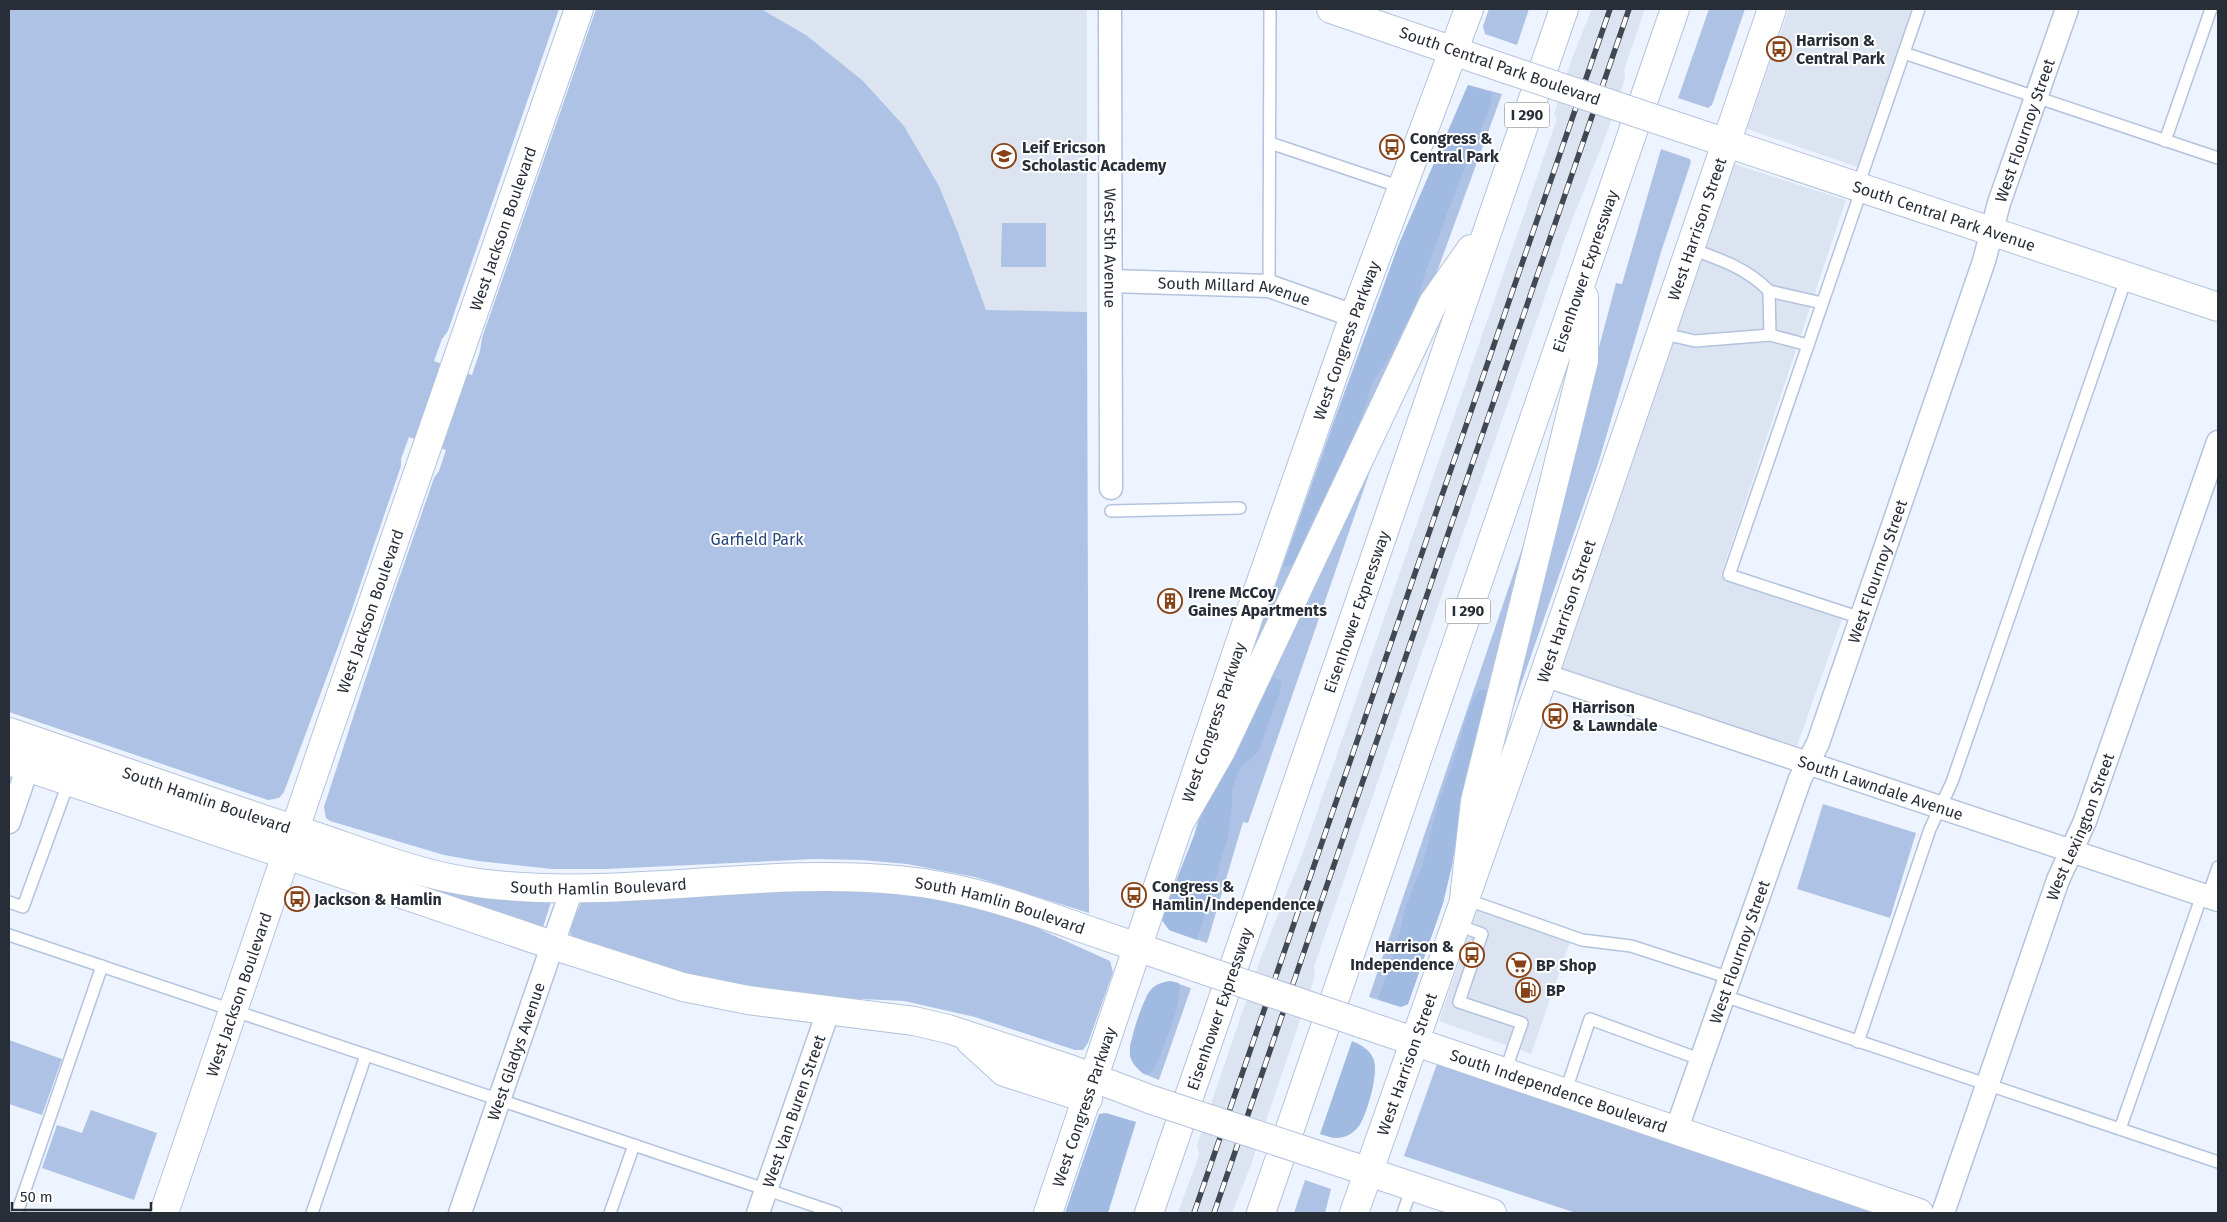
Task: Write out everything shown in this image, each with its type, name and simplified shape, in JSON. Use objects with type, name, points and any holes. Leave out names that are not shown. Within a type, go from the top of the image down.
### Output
[{"type":"main road","name":"West Jackson Boulevard","points":[[164,1213],[290,842],[579,9]]},
{"type":"main road","name":"South Central Park Boulevard","points":[[1330,9],[1670,124]]},
{"type":"main road","name":"West Congress Parkway","points":[[1048,1213],[1179,824],[1354,316],[1469,9]]},
{"type":"main road","name":"Eisenhower Expressway","points":[[1149,1213],[1564,9]]},
{"type":"main road","name":"Eisenhower Expressway","points":[[1261,1213],[1675,9]]},
{"type":"main road","name":"West Harrison Street","points":[[1354,1213],[1544,675],[1772,9]]},
{"type":"main road","name":"South Central Park Avenue","points":[[1670,124],[2218,307]]},
{"type":"main road","points":[[1179,824],[1221,751],[1433,303],[1490,221]]},
{"type":"main road","points":[[1464,899],[1475,800],[1584,361],[1584,274]]},
{"type":"main road","name":"South Hamlin Boulevard","points":[[9,732],[552,946],[683,987],[748,1000],[914,1021],[962,1033],[1091,1089],[1152,1100],[1368,1172]]},
{"type":"main road","name":"South Hamlin Boulevard","points":[[18,764],[69,781],[290,842],[453,879],[506,886],[572,889],[793,878],[898,880],[956,888],[997,898],[1198,968]]},
{"type":"main road","name":"South Independence Boulevard","points":[[1198,968],[1919,1213]]},
{"type":"main road","points":[[1368,1172],[1492,1213]]},
{"type":"street","name":"West 5th Avenue","points":[[1110,9],[1111,488]]},
{"type":"street","name":"West Flournoy Street","points":[[1676,1131],[1800,778],[1818,743],[1984,261],[1999,203],[2067,9]]},
{"type":"street","name":"South Millard Avenue","points":[[1111,281],[1269,286],[1354,316]]},
{"type":"street","name":"West Lexington Street","points":[[1943,1213],[2058,880],[2085,821],[2218,442]]},
{"type":"street","name":"South Lawndale Avenue","points":[[1544,675],[2210,897]]},
{"type":"street","points":[[9,822],[18,764],[37,742]]},
{"type":"street","name":"West Gladys Avenue","points":[[460,1213],[572,889]]},
{"type":"street","name":"West Van Buren Street","points":[[758,1213],[829,1009]]},
{"type":"lane","points":[[1269,286],[1270,9]]},
{"type":"lane","points":[[1861,618],[1729,575],[1808,345],[1919,9]]},
{"type":"lane","points":[[2165,141],[2211,9]]},
{"type":"lane","points":[[1904,53],[2218,158]]},
{"type":"lane","points":[[1270,143],[1401,187]]},
{"type":"lane","points":[[1689,248],[1730,264],[1753,276],[1769,291],[1822,303]]},
{"type":"lane","points":[[1858,1042],[1930,829],[1952,782],[2127,276]]},
{"type":"lane","points":[[1769,291],[1770,335]]},
{"type":"lane","points":[[1660,333],[1695,341],[1770,335],[1808,345]]},
{"type":"lane","points":[[1111,511],[1240,508]]},
{"type":"lane","points":[[9,902],[23,907],[69,781]]},
{"type":"lane","points":[[2120,1130],[2210,897],[2218,867]]},
{"type":"lane","points":[[1464,899],[1582,940],[1631,946],[1858,1042],[2218,1162]]},
{"type":"lane","points":[[1455,924],[1482,934],[1459,1002],[1522,1023],[1505,1072]]},
{"type":"lane","points":[[9,935],[836,1213]]},
{"type":"lane","points":[[17,1213],[102,966]]},
{"type":"lane","points":[[1565,1092],[1590,1019],[1702,1060]]},
{"type":"lane","points":[[312,1213],[366,1055]]},
{"type":"lane","points":[[610,1213],[634,1145]]},
{"type":"lane","points":[[1403,1213],[1412,1186]]},
{"type":"shaded area","name":"Leif Ericson Scholastic Academy","points":[[761,9],[1087,9],[1087,312],[986,311],[939,186],[904,126],[806,35]]},
{"type":"shaded area","points":[[1592,9],[1645,9],[1624,70],[1625,79],[1607,133],[1567,233],[1314,967],[1315,976],[1251,1165],[1232,1213],[1178,1213],[1199,1155],[1197,1145],[1261,957],[1301,858],[1557,119],[1554,114],[1572,58]]},
{"type":"shaded area","points":[[1789,9],[1912,9],[1857,167],[1747,129]]},
{"type":"shaded area","points":[[1468,85],[1492,92],[1491,105],[1459,182],[1426,270],[1417,303],[1387,361],[1372,382],[1365,408],[1346,454],[1308,529],[1295,563],[1286,567],[1283,566],[1399,244]]},
{"type":"shaded area","points":[[1734,164],[1846,200],[1721,575],[1842,619],[1797,746],[1559,667]]},
{"type":"shaded area","points":[[1274,677],[1282,682],[1280,692],[1258,752],[1240,768],[1232,789],[1232,806],[1227,840],[1197,940],[1169,930],[1161,919],[1208,800]]},
{"type":"shaded area","points":[[1481,689],[1489,692],[1465,779],[1452,865],[1443,903],[1408,1004],[1401,1007],[1379,1000],[1379,997],[1400,932],[1406,905],[1422,867],[1438,805],[1467,715],[1474,698]]},
{"type":"shaded area","points":[[1479,904],[1572,936],[1531,1054],[1439,1021]]},
{"type":"shaded area","points":[[1170,981],[1179,983],[1175,1012],[1156,1066],[1149,1074],[1144,1074],[1137,1068],[1130,1056],[1134,1032],[1148,994],[1154,987]]},
{"type":"shaded area","points":[[1352,1041],[1367,1050],[1375,1064],[1374,1082],[1366,1112],[1352,1133],[1337,1138],[1320,1134]]},
{"type":"shaded area","points":[[1106,1113],[1136,1122],[1108,1213],[1065,1213],[1099,1114]]},
{"type":"green space","name":"Garfield Park","points":[[9,9],[559,9],[448,331],[442,339],[434,361],[472,375],[482,338],[596,9],[761,9],[806,35],[863,81],[904,126],[939,186],[986,310],[1087,312],[1089,913],[975,877],[907,864],[862,860],[814,859],[606,869],[552,869],[478,861],[444,855],[330,821],[326,818],[324,807],[387,613],[434,478],[439,471],[446,450],[409,437],[401,459],[401,466],[352,609],[284,792],[279,798],[268,800],[9,712]]},
{"type":"green space","points":[[1489,9],[1529,9],[1517,45],[1485,34],[1483,26]]},
{"type":"green space","points":[[1709,9],[1745,9],[1712,105],[1708,108],[1678,98]]},
{"type":"green space","points":[[1468,85],[1502,94],[1438,269],[1256,663],[1254,646],[1334,420],[1399,244]]},
{"type":"green space","points":[[1661,149],[1690,159],[1691,162],[1661,252],[1598,464],[1519,690],[1497,760],[1563,483],[1616,283],[1622,284]]},
{"type":"green space","points":[[1002,223],[1046,223],[1046,267],[1001,267]]},
{"type":"green space","points":[[1376,454],[1248,823],[1243,822],[1207,943],[1169,930],[1198,821]]},
{"type":"green space","points":[[1526,537],[1465,779],[1452,865],[1443,903],[1408,1004],[1401,1007],[1369,997]]},
{"type":"green space","points":[[1823,804],[1916,833],[1890,918],[1797,889]]},
{"type":"green space","points":[[397,880],[426,886],[550,899],[551,902],[543,927],[540,930]]},
{"type":"green space","points":[[845,885],[960,901],[1017,919],[1110,961],[1113,972],[1088,1043],[1083,1050],[1075,1050],[975,1017],[904,1001],[797,996],[712,984],[571,938],[570,930],[583,898]]},
{"type":"green space","points":[[1170,981],[1191,988],[1159,1080],[1139,1070],[1130,1055],[1130,1045],[1147,995],[1152,988]]},
{"type":"green space","points":[[9,1040],[62,1059],[42,1115],[9,1104]]},
{"type":"green space","points":[[1437,1064],[1881,1213],[1576,1213],[1404,1156]]},
{"type":"green space","points":[[91,1110],[157,1133],[134,1200],[42,1168],[57,1125],[82,1133]]},
{"type":"green space","points":[[1305,1180],[1331,1189],[1325,1213],[1294,1213]]},
{"type":"railway","points":[[1194,1213],[1610,9]]},
{"type":"railway","points":[[1214,1213],[1629,9]]},
{"type":"place","name":"Harrison & Central Park","points":[[1779,49]]},
{"type":"place","name":"Congress & Central Park","points":[[1392,147]]},
{"type":"place","name":"Leif Ericson Scholastic Academy","points":[[1004,156]]},
{"type":"place","name":"Irene McCoy Gaines Apartments","points":[[1170,601]]},
{"type":"place","name":"Harrison & Lawndale","points":[[1555,716]]},
{"type":"place","name":"Congress & Hamlin/Independence","points":[[1134,895]]},
{"type":"place","name":"Jackson & Hamlin","points":[[297,899]]},
{"type":"place","name":"Harrison & Independence","points":[[1472,955]]},
{"type":"place","name":"BP Shop","points":[[1519,965]]},
{"type":"place","name":"BP","points":[[1528,990]]}]
